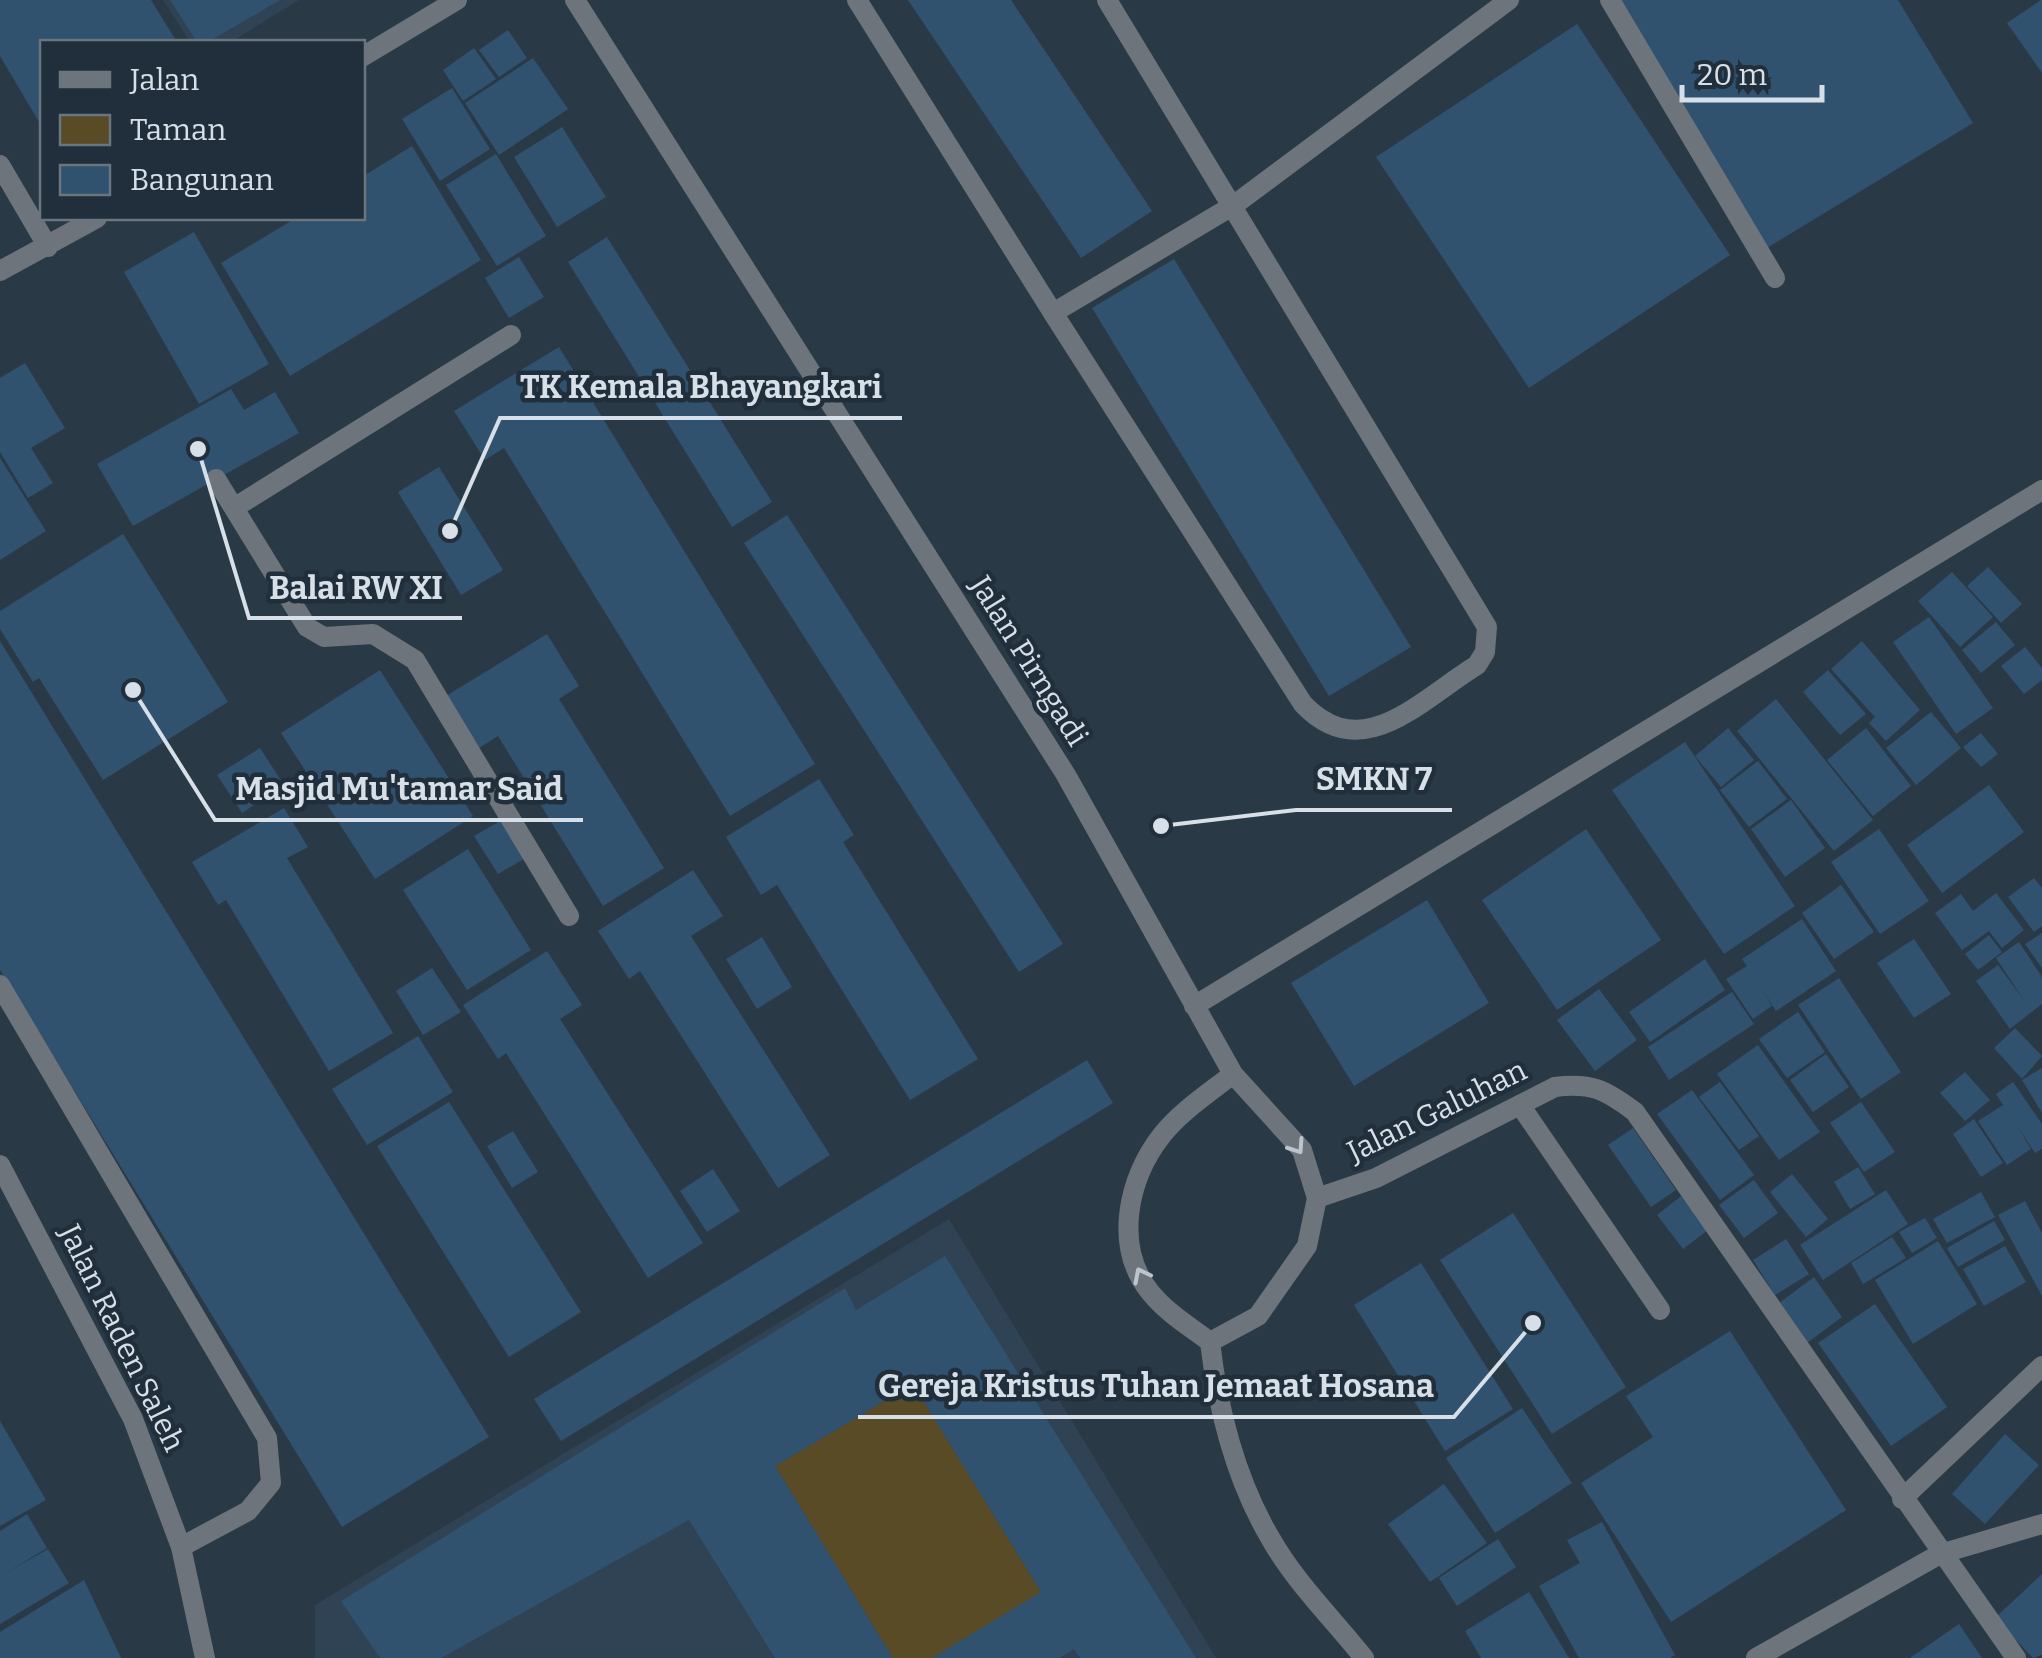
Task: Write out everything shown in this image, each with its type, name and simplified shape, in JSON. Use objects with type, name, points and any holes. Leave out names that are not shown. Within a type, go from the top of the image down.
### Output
[{"type":"street","points":[[365,55],[457,0]]},
{"type":"street","name":"Jalan Pirngadi","points":[[575,0],[1066,775],[1232,1074],[1302,1150],[1317,1198],[1307,1246],[1258,1316],[1210,1342]]},
{"type":"street","points":[[856,0],[1304,704],[1333,728],[1346,733],[1369,732],[1477,665],[1485,652],[1487,627],[1106,0]]},
{"type":"street","points":[[1052,313],[1234,205],[1508,0]]},
{"type":"street","points":[[1610,0],[1775,278]]},
{"type":"street","points":[[0,166],[48,247]]},
{"type":"street","points":[[0,270],[94,220]]},
{"type":"street","points":[[236,506],[511,336]]},
{"type":"street","points":[[216,479],[306,626],[324,637],[373,634],[415,660],[569,916]]},
{"type":"street","points":[[1194,1006],[2042,490]]},
{"type":"street","points":[[0,985],[268,1438],[271,1484],[248,1511],[181,1546]]},
{"type":"street","points":[[1232,1074],[1162,1134],[1136,1179],[1128,1222],[1131,1256],[1147,1289],[1168,1311],[1210,1342],[1216,1400],[1241,1473],[1272,1542],[1364,1658]]},
{"type":"street","name":"Jalan Galuhan","points":[[1317,1198],[1376,1178],[1555,1087],[1586,1083],[1604,1089],[1635,1112],[1902,1499]]},
{"type":"street","points":[[1520,1105],[1660,1310]]},
{"type":"street","name":"Jalan Raden Saleh","points":[[0,1165],[133,1419],[181,1546],[205,1658]]},
{"type":"street","points":[[2016,1658],[1902,1499],[2042,1366]]},
{"type":"street","points":[[1756,1658],[1940,1554],[2042,1524]]},
{"type":"shaded area","points":[[163,0],[299,0],[234,40],[189,40]]},
{"type":"shaded area","points":[[949,1219],[1216,1658],[315,1658],[315,1605]]},
{"type":"green space","points":[[913,1384],[1041,1592],[932,1658],[893,1658],[775,1466]]},
{"type":"building","points":[[0,0],[151,0],[176,40],[40,40],[40,124],[0,56]]},
{"type":"building","points":[[170,0],[280,0],[211,40],[196,40]]},
{"type":"building","points":[[908,0],[1011,0],[1152,211],[1081,258]]},
{"type":"building","points":[[1615,0],[1898,0],[1973,123],[1767,248]]},
{"type":"building","points":[[2042,0],[2042,73],[2007,23]]},
{"type":"building","points":[[1577,24],[1730,255],[1529,388],[1376,157]]},
{"type":"building","points":[[508,30],[527,58],[499,77],[479,50]]},
{"type":"building","points":[[474,48],[496,79],[463,101],[443,70]]},
{"type":"building","points":[[533,58],[568,109],[499,155],[465,103]]},
{"type":"building","points":[[452,88],[490,149],[440,181],[402,119]]},
{"type":"building","points":[[562,127],[606,197],[557,227],[514,157]]},
{"type":"building","points":[[412,146],[481,260],[290,376],[221,263],[293,220],[365,220],[365,175]]},
{"type":"building","points":[[496,154],[546,236],[497,266],[446,185]]},
{"type":"building","points":[[194,232],[269,364],[199,404],[124,272]]},
{"type":"building","points":[[607,237],[772,502],[732,527],[568,262]]},
{"type":"building","points":[[519,257],[544,297],[509,318],[485,278]]},
{"type":"building","points":[[1174,259],[1411,647],[1329,696],[1092,308]]},
{"type":"building","points":[[559,347],[815,764],[730,816],[504,448],[485,460],[454,411]]},
{"type":"building","points":[[25,363],[65,428],[31,448],[53,483],[28,498],[0,452],[0,378]]},
{"type":"building","points":[[231,389],[244,410],[275,392],[299,433],[133,526],[97,464]]},
{"type":"building","points":[[0,458],[46,531],[0,560]]},
{"type":"building","points":[[439,467],[503,570],[461,595],[398,492]]},
{"type":"building","points":[[787,515],[1063,944],[1019,972],[744,543]]},
{"type":"building","points":[[123,534],[228,702],[103,780],[39,678],[33,682],[0,629],[0,611]]},
{"type":"building","points":[[1988,567],[2022,604],[2001,623],[1967,586]]},
{"type":"building","points":[[1952,572],[1993,617],[1960,647],[1918,601]]},
{"type":"building","points":[[1929,617],[1993,708],[1956,734],[1893,642]]},
{"type":"building","points":[[1996,622],[2015,645],[1981,673],[1962,650]]},
{"type":"building","points":[[547,634],[579,686],[559,699],[664,868],[603,906],[498,736],[479,748],[446,696]]},
{"type":"building","points":[[0,641],[489,1437],[342,1527],[0,970]]},
{"type":"building","points":[[1862,641],[1920,710],[1886,741],[1869,723],[1875,717],[1831,669]]},
{"type":"building","points":[[2025,647],[2042,668],[2042,680],[2024,694],[2001,666]]},
{"type":"building","points":[[380,670],[473,816],[375,879],[281,733]]},
{"type":"building","points":[[1828,670],[1866,714],[1840,735],[1803,692]]},
{"type":"building","points":[[1776,699],[1873,820],[1834,851],[1737,731]]},
{"type":"building","points":[[1931,712],[1961,748],[1916,785],[1886,748]]},
{"type":"building","points":[[1728,728],[1754,760],[1721,787],[1695,756]]},
{"type":"building","points":[[1866,728],[1911,786],[1873,816],[1827,760]]},
{"type":"building","points":[[1981,733],[1998,754],[1981,767],[1963,747]]},
{"type":"building","points":[[1685,742],[1795,906],[1724,954],[1612,790]]},
{"type":"building","points":[[260,748],[284,785],[242,813],[217,775]]},
{"type":"building","points":[[1758,761],[1787,799],[1749,827],[1720,790]]},
{"type":"building","points":[[819,779],[854,835],[843,842],[978,1059],[910,1100],[777,885],[761,895],[726,837]]},
{"type":"building","points":[[1989,785],[2024,832],[1942,893],[1907,845]]},
{"type":"building","points":[[1791,800],[1825,848],[1785,877],[1751,829]]},
{"type":"building","points":[[284,808],[308,847],[287,858],[393,1033],[329,1071],[226,900],[218,905],[192,862]]},
{"type":"building","points":[[505,818],[529,856],[498,874],[474,836]]},
{"type":"building","points":[[1586,829],[1661,940],[1557,1010],[1482,900]]},
{"type":"building","points":[[1879,829],[1929,901],[1880,934],[1831,862]]},
{"type":"building","points":[[468,849],[531,950],[467,990],[403,890]]},
{"type":"building","points":[[693,870],[723,916],[691,936],[830,1155],[778,1188],[640,971],[629,979],[598,931]]},
{"type":"building","points":[[2034,878],[2042,888],[2042,926],[2034,932],[2008,897]]},
{"type":"building","points":[[1841,885],[1874,932],[1834,959],[1802,913]]},
{"type":"building","points":[[1996,893],[2024,930],[2002,948],[1989,931],[1962,950],[1935,913],[1961,894],[1973,911]]},
{"type":"building","points":[[1427,900],[1489,1003],[1354,1086],[1291,983]]},
{"type":"building","points":[[1802,919],[1836,971],[1776,1011],[1762,989],[1772,1006],[1753,1019],[1726,979],[1747,966],[1742,959]]},
{"type":"building","points":[[2042,933],[2042,968],[2025,944]]},
{"type":"building","points":[[1989,935],[2002,952],[1978,970],[1965,954]]},
{"type":"building","points":[[762,937],[792,987],[757,1009],[726,959]]},
{"type":"building","points":[[1914,939],[1951,994],[1914,1018],[1877,963]]},
{"type":"building","points":[[2019,942],[2042,977],[2042,1004],[2010,1029],[1976,981],[1998,965],[2026,1003],[1996,958]]},
{"type":"building","points":[[547,951],[582,1005],[560,1019],[703,1243],[648,1278],[506,1053],[498,1059],[463,1005]]},
{"type":"building","points":[[1705,959],[1725,990],[1650,1042],[1629,1012]]},
{"type":"building","points":[[432,968],[461,1012],[423,1035],[396,991]]},
{"type":"building","points":[[1839,978],[1901,1072],[1861,1099],[1798,1005]]},
{"type":"building","points":[[1599,989],[1637,1040],[1595,1071],[1557,1020]]},
{"type":"building","points":[[1732,992],[1754,1024],[1669,1080],[1648,1047]]},
{"type":"building","points":[[1798,1012],[1825,1052],[1787,1078],[1759,1039]]},
{"type":"building","points":[[2015,1028],[2042,1056],[2022,1079],[1994,1048]]},
{"type":"building","points":[[418,1036],[453,1092],[367,1145],[332,1089]]},
{"type":"building","points":[[1758,1045],[1820,1132],[1779,1160],[1717,1074]]},
{"type":"building","points":[[1826,1054],[1849,1087],[1813,1112],[1790,1080]]},
{"type":"building","points":[[1087,1060],[1113,1103],[561,1441],[534,1399]]},
{"type":"building","points":[[2042,1068],[2042,1113],[2022,1080]]},
{"type":"building","points":[[1965,1072],[1990,1100],[1965,1121],[1940,1093]]},
{"type":"building","points":[[1720,1082],[1759,1136],[1739,1150],[1699,1097]]},
{"type":"building","points":[[2013,1082],[2042,1124],[2042,1149],[2035,1153],[2016,1124],[2031,1149],[2007,1165],[1978,1121],[2003,1105],[1996,1094]]},
{"type":"building","points":[[1692,1090],[1754,1175],[1720,1200],[1657,1114]]},
{"type":"building","points":[[449,1102],[581,1312],[509,1357],[377,1146]]},
{"type":"building","points":[[1861,1102],[1895,1152],[1864,1172],[1830,1123]]},
{"type":"building","points":[[1974,1119],[2003,1163],[1981,1177],[1953,1134]]},
{"type":"building","points":[[1633,1128],[1676,1190],[1651,1207],[1608,1145]]},
{"type":"building","points":[[513,1131],[538,1172],[512,1188],[487,1146]]},
{"type":"building","points":[[1858,1167],[1875,1194],[1850,1209],[1834,1182]]},
{"type":"building","points":[[713,1169],[740,1211],[707,1232],[680,1191]]},
{"type":"building","points":[[1792,1174],[1828,1219],[1806,1237],[1770,1192]]},
{"type":"building","points":[[1754,1180],[1778,1213],[1744,1238],[1719,1205]]},
{"type":"building","points":[[1886,1190],[1908,1224],[1823,1280],[1800,1245]]},
{"type":"building","points":[[1981,1192],[1995,1217],[1947,1243],[1933,1219]]},
{"type":"building","points":[[1681,1196],[1708,1230],[1683,1249],[1657,1215]]},
{"type":"building","points":[[2025,1201],[2042,1233],[2042,1296],[1998,1215]]},
{"type":"building","points":[[1513,1213],[1626,1387],[1552,1434],[1440,1260]]},
{"type":"building","points":[[1925,1218],[1937,1238],[1912,1253],[1899,1232]]},
{"type":"building","points":[[1994,1221],[2005,1240],[1958,1267],[1947,1248]]},
{"type":"building","points":[[1892,1237],[1906,1258],[1863,1284],[1851,1263]]},
{"type":"building","points":[[1786,1239],[1809,1274],[1775,1295],[1753,1260]]},
{"type":"building","points":[[1938,1241],[1977,1304],[1913,1344],[1875,1280]]},
{"type":"building","points":[[2005,1246],[2026,1282],[1984,1306],[1963,1269]]},
{"type":"building","points":[[945,1256],[1196,1658],[1080,1658],[1074,1649],[1059,1658],[932,1658],[1041,1592],[913,1384],[775,1466],[893,1658],[775,1658],[689,1520],[441,1658],[380,1658],[341,1601],[845,1288],[856,1310]]},
{"type":"building","points":[[1421,1263],[1513,1409],[1445,1451],[1354,1305]]},
{"type":"building","points":[[1814,1277],[1842,1317],[1807,1343],[1779,1303]]},
{"type":"building","points":[[1875,1304],[1947,1407],[1891,1446],[1818,1343]]},
{"type":"building","points":[[1730,1331],[1846,1510],[1671,1622],[1581,1483],[1653,1437],[1626,1396]]},
{"type":"building","points":[[1522,1408],[1572,1483],[1495,1533],[1446,1458]]},
{"type":"building","points":[[0,1421],[46,1500],[0,1526]]},
{"type":"building","points":[[2005,1434],[2039,1465],[1985,1524],[1952,1494]]},
{"type":"building","points":[[1444,1484],[1487,1543],[1430,1582],[1388,1524]]},
{"type":"building","points":[[27,1514],[47,1548],[6,1573],[48,1549],[69,1583],[0,1624],[0,1531]]},
{"type":"building","points":[[1602,1522],[1675,1655],[1670,1658],[1579,1658],[1539,1586],[1580,1563],[1567,1540]]},
{"type":"building","points":[[1498,1539],[1516,1567],[1457,1606],[1439,1578]]},
{"type":"building","points":[[2042,1574],[2042,1655],[2033,1658],[1995,1618]]},
{"type":"building","points":[[84,1580],[121,1658],[0,1658],[0,1632]]},
{"type":"building","points":[[1529,1592],[1569,1658],[1481,1658],[1465,1631]]},
{"type":"building","points":[[1959,1624],[1982,1658],[1910,1658]]},
{"type":"place","name":"Balai RW XI","points":[[198,449]]},
{"type":"place","name":"TK Kemala Bhayangkari","points":[[450,531]]},
{"type":"place","name":"Masjid Mu'tamar Said","points":[[133,690]]},
{"type":"place","name":"SMKN 7","points":[[1161,826]]},
{"type":"place","name":"Gereja Kristus Tuhan Jemaat Hosana","points":[[1533,1323]]}]
